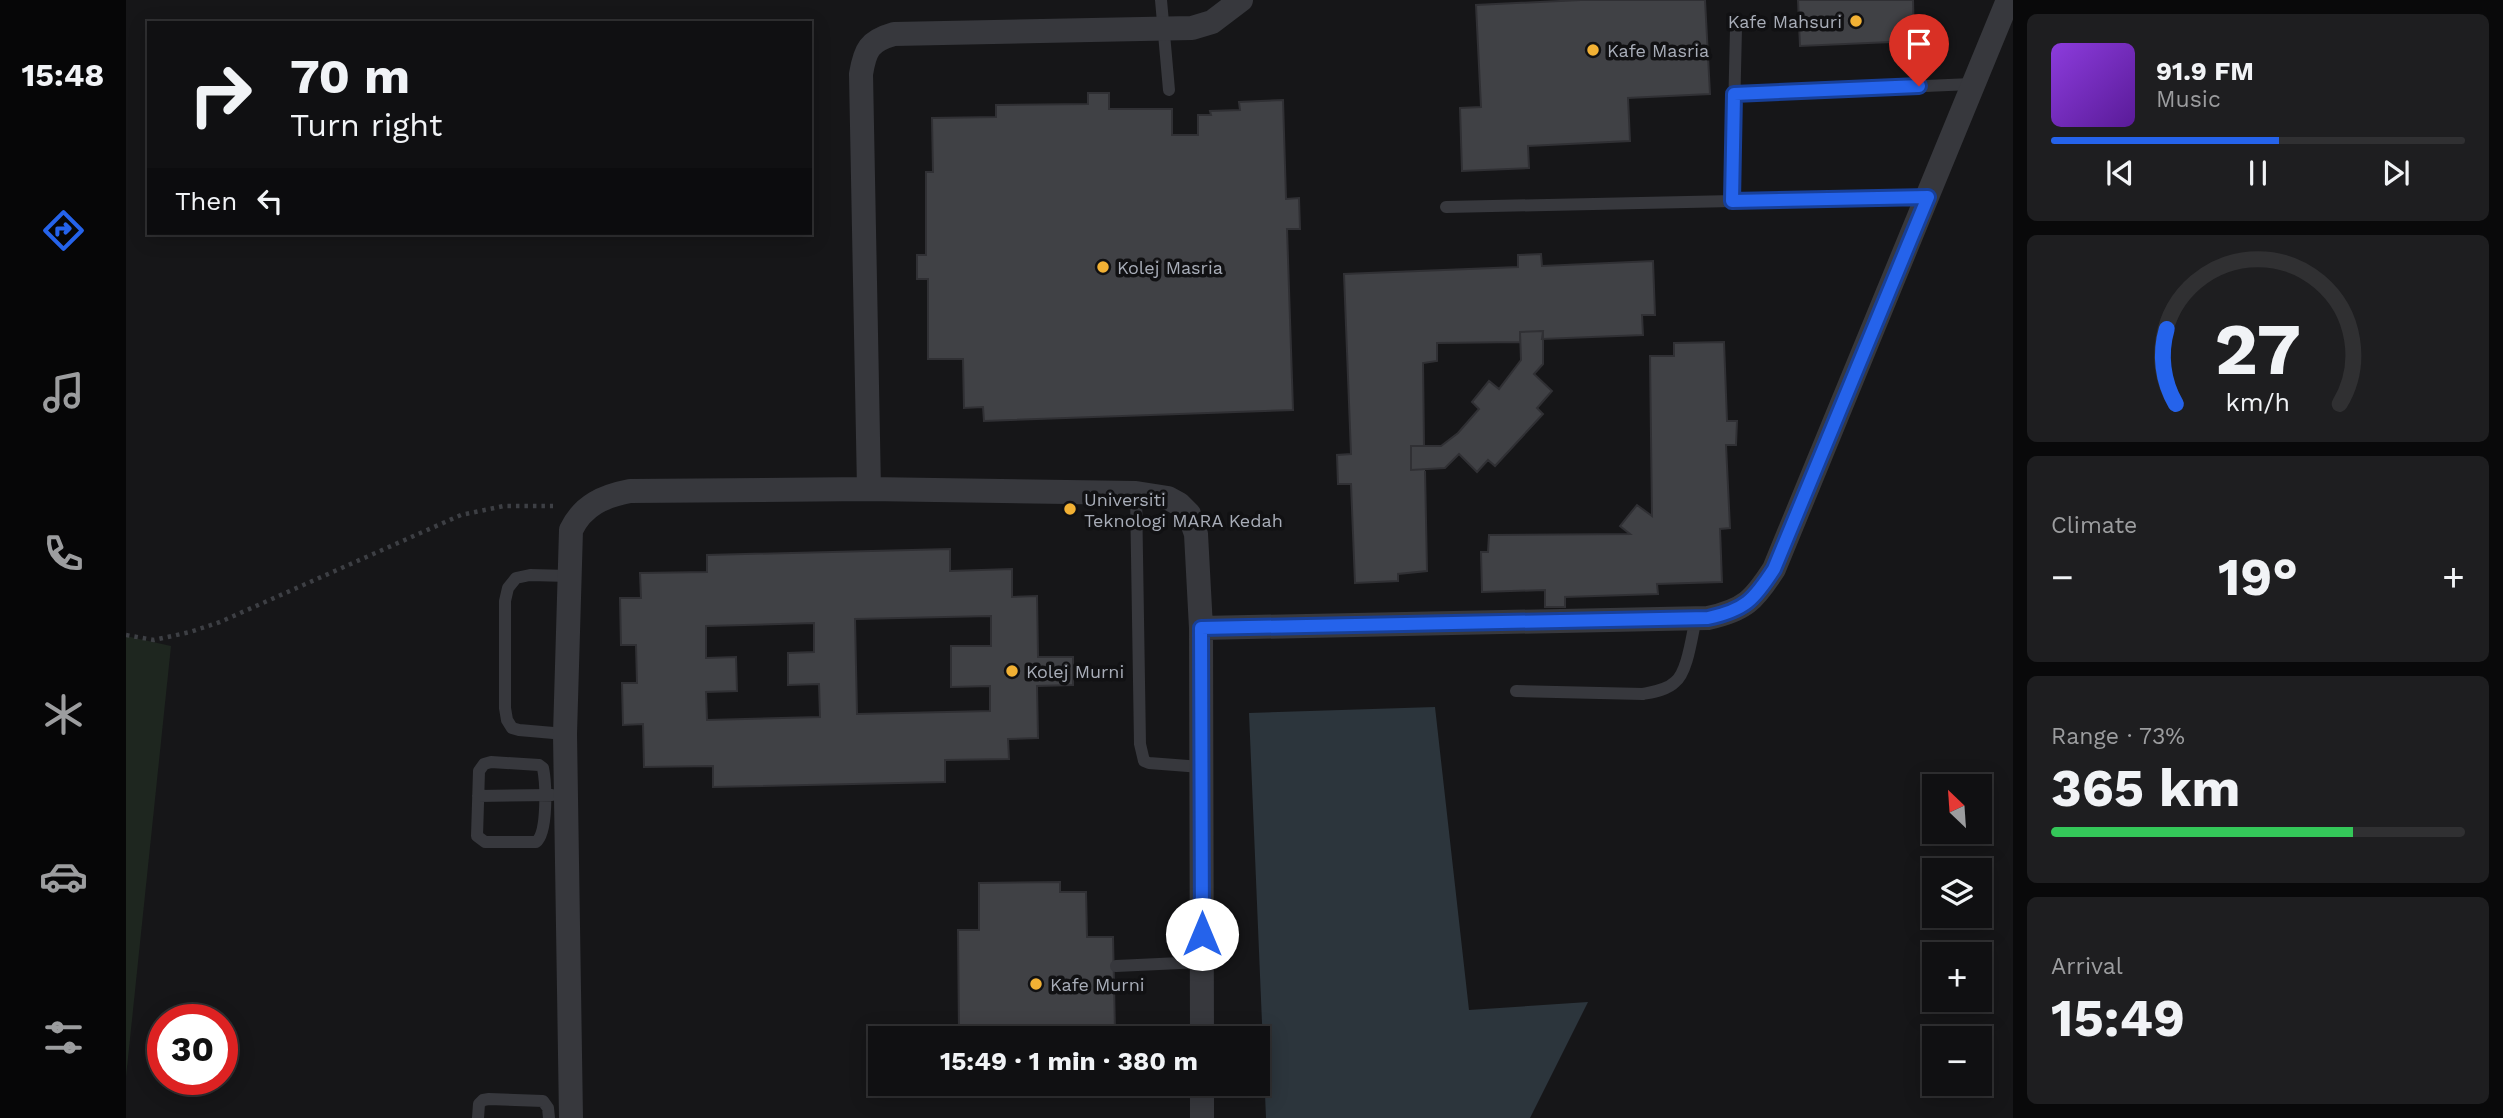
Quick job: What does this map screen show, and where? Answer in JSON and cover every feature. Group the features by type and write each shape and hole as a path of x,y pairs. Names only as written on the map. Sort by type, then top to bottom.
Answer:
{"street":[{"path":"869,489 862,74 864,55 872,44 882,37 894,34 1192,28 1212,22 1241,0"},
{"path":"1201,628 1696,618 1727,614 1756,597 1774,569 2008,0"},
{"path":"570,1118 555,795 565,734 571,530 585,509 597,500 630,491 869,489 1136,493 1168,498 1179,504 1189,514 1196,534 1201,628 1202,1026"},
{"path":"1202,1096 1202,1118"}],"lane":[{"path":"1161,0 1169,90"},
{"path":"1732,201 1736,28"},
{"path":"1734,94 1972,84"},
{"path":"1446,207 1928,197"},
{"path":"1136,493 1142,754 1144,761 1149,763 1201,766"},
{"path":"565,734 519,730 512,728 507,720 505,601 508,588 516,578 530,575 569,576"},
{"path":"1516,691 1643,694 1661,690 1676,682 1684,667 1696,618"},
{"path":"491,762 539,765 555,795 543,834 536,842 481,840 477,831 480,767 491,762"},
{"path":"478,796 555,795"},
{"path":"1116,966 1202,962"},
{"path":"478,1118 479,1104 489,1099 543,1101 548,1108 549,1118"}],"path":[{"path":"126,635 154,640 220,622 461,515 504,506 585,509"}],"shaded area":[{"path":"126,636 171,646 126,1077"},
{"path":"1435,707 1469,1010 1588,1002 1530,1118 1266,1118 1265,1096 1270,1096 1270,1026 1262,1026 1249,713"}],"building":[{"name":"Kafe Masria","path":"1581,0 1705,0 1710,94 1628,98 1630,141 1528,146 1529,168 1462,171 1460,108 1481,107 1476,5"},
{"name":"Kafe Mahsuri","path":"1798,0 1913,0 1914,41 1800,46"},
{"name":"Kolej Masria","path":"1088,93 1109,93 1109,109 1172,109 1172,135 1198,135 1198,115 1211,115 1210,111 1240,110 1239,102 1283,100 1286,199 1299,198 1300,229 1287,229 1293,410 984,421 983,407 964,408 963,359 928,359 928,279 917,279 917,255 926,255 926,172 933,172 932,118 996,117 996,105 1088,104"},
{"path":"1541,254 1542,266 1653,261 1655,315 1642,315 1643,335 1542,339 1543,331 1520,332 1520,342 1437,343 1437,361 1423,363 1424,446 1411,446 1411,470 1425,470 1427,571 1398,574 1398,581 1355,583 1351,484 1338,484 1337,455 1351,454 1344,274 1518,267 1518,255"},
{"path":"1543,331 1543,364 1534,374 1552,391 1537,408 1543,414 1495,466 1488,460 1477,472 1459,454 1445,468 1411,470 1411,446 1441,446 1458,433 1479,409 1472,402 1489,381 1499,389 1521,360 1520,332"},
{"path":"1724,342 1727,421 1737,421 1736,445 1726,445 1730,528 1720,529 1722,582 1657,584 1658,594 1565,597 1565,607 1545,607 1545,590 1482,592 1481,552 1488,552 1489,535 1630,534 1620,526 1637,505 1652,516 1650,356 1674,356 1674,343"},
{"name":"Kolej Murni","path":"950,549 950,571 1012,569 1012,597 1037,596 1038,657 1073,657 1073,685 1037,686 1038,738 1008,739 1009,759 945,760 945,782 713,787 713,766 644,767 643,724 623,725 622,683 637,683 636,645 621,645 620,598 641,598 640,573 707,572 707,555","holes":["991,616 991,646 951,646 951,687 990,686 990,711 857,714 855,619","814,623 814,652 788,653 788,685 819,684 820,717 707,720 706,692 737,691 736,657 706,658 706,626"]},
{"name":"Kafe Murni","path":"1060,882 1060,892 1086,892 1087,937 1113,937 1115,1026 959,1026 958,930 979,930 979,883"}],"place":[{"name":"Kafe Mahsuri","path":"1856,21"},
{"name":"Kafe Masria","path":"1593,50"},
{"name":"Kolej Masria","path":"1103,267"},
{"name":"Universiti Teknologi MARA Kedah","path":"1070,509"},
{"name":"Kolej Murni","path":"1012,671"},
{"name":"Kafe Murni","path":"1036,984"}],"route":[{"path":"1202,934 1201,628 1708,618 1727,614 1756,597 1774,569 1928,197 1732,201 1734,94 1919,86"}]}
